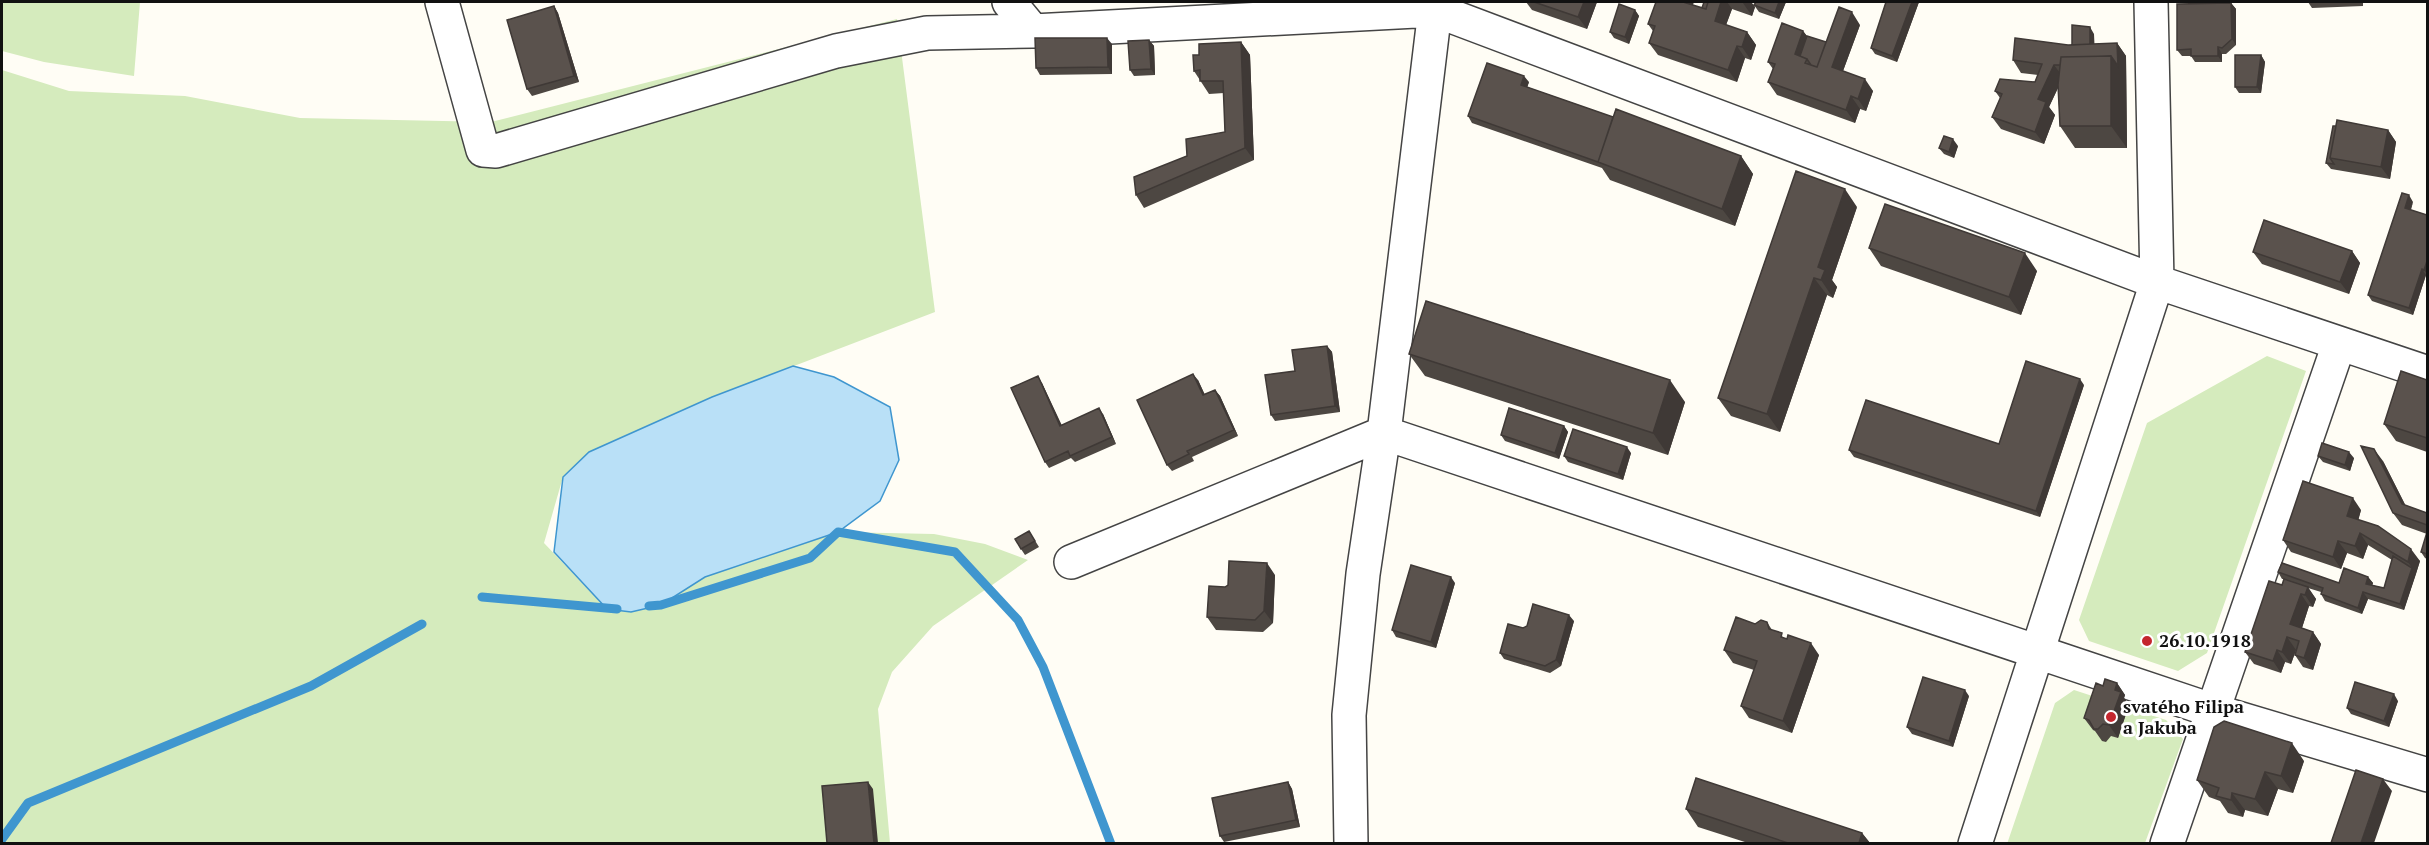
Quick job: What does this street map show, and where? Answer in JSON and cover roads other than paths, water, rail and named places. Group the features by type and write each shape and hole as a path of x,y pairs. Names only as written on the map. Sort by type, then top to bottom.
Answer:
{"street":[{"path":"442,2 483,150 496,151 836,51 927,33 1034,31 1433,6 2157,282 2427,373"},
{"path":"1009,2 1034,31"},
{"path":"1975,843 2157,282 2151,2"},
{"path":"1351,843 1349,715 1363,574 1384,433 1433,6"},
{"path":"2167,843 2338,344"},
{"path":"1071,562 1384,433 2211,710 2427,775"}],"water":[{"path":"793,366 834,377 890,407 899,460 880,501 838,532 705,577 661,605 631,612 607,609 554,552 563,477 589,452 712,397"}],"waterway":[{"path":"649,606 661,605 810,558 838,532 955,552 1018,620 1043,667 1111,844"},
{"path":"482,597 617,609"},
{"path":"2,839 28,803 311,686 422,624"}],"place":[{"name":"26.10.1918","path":"2147,641"},
{"name":"svatého Filipa a Jakuba","path":"2111,717"}]}
